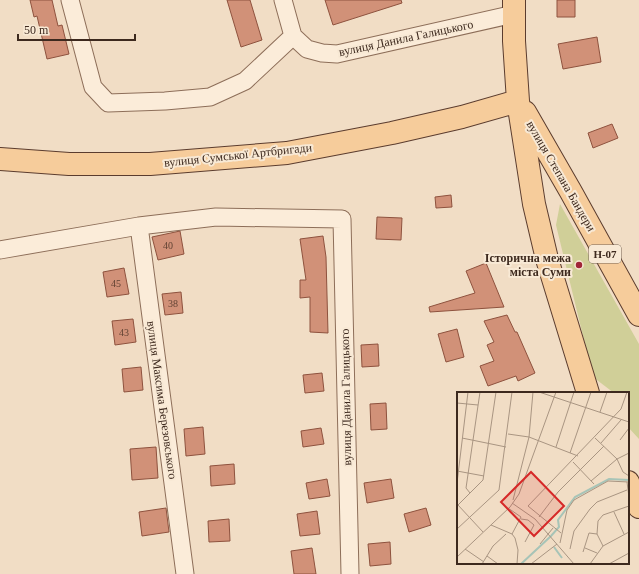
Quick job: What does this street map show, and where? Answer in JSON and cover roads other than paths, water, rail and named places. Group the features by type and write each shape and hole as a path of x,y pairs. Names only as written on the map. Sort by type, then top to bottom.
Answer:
{"main road":[{"name":"Н-07","path":"514,7 514,41 518,101"},
{"name":"вулиця Сумської Артбригади","path":"0,159 69,164 150,164 287,152 392,133 462,117 518,101"},
{"name":"вулиця Степана Бандери","path":"518,101 572,192 639,315"},
{"path":"518,101 534,204 547,259 588,392"},
{"path":"534,204 543,186 556,182 572,192"},
{"path":"629,484 639,507"}],"street":[{"path":"70,0 93,88 108,103 165,101 210,97 245,82 293,36 283,0"},
{"name":"вулиця Данила Галицького","path":"293,36 307,49 322,53 337,54 514,7"},
{"name":"вулиця Данила Галицького","path":"139,226 216,217 342,220 350,574"},
{"path":"0,250 139,226"},
{"name":"вулиця Максима Березовського","path":"139,226 185,574"}],"place":[{"name":"Історична межа міста Суми","path":"579,265"}]}
